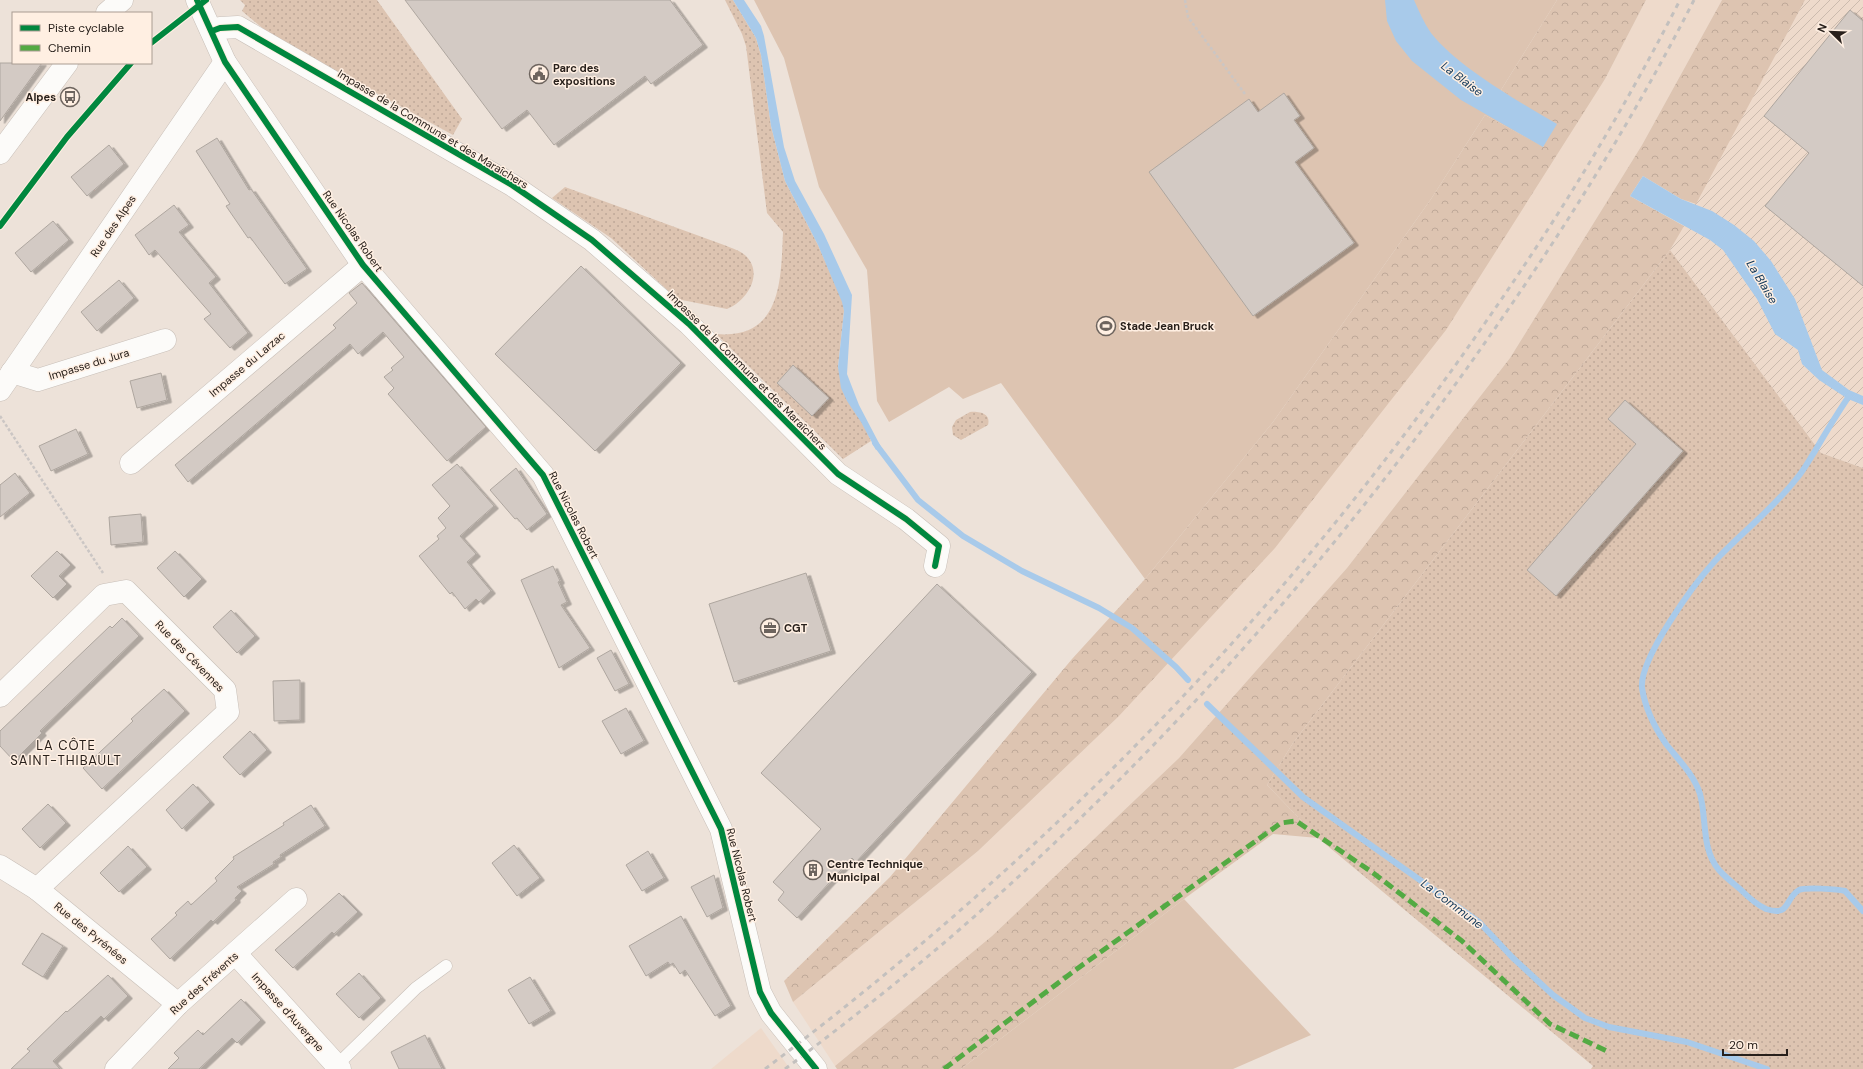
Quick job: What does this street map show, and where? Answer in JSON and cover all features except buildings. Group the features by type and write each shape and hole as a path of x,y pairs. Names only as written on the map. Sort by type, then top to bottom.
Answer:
{"street":[{"path":"99,12 105,0"},
{"path":"108,12 122,0"},
{"name":"Rue Nicolas Robert","path":"196,2 212,31 225,62 363,265 543,476 721,829 760,992 771,1013 816,1069"},
{"name":"Impasse de la Commune et des Maraîchers","path":"212,31 220,28 238,27 512,185 592,240 689,324 838,474 906,519 939,546 935,566"},
{"name":"Rue des Alpes","path":"0,390 225,62"},
{"path":"0,153 66,64"},
{"name":"Impasse du Larzac","path":"131,463 363,265"},
{"name":"Impasse du Jura","path":"12,372 38,380 166,340"},
{"name":"Rue des Cévennes","path":"38,888 228,712 225,690 126,591 104,595"},
{"path":"0,696 104,595"},
{"name":"Rue des Pyrénées","path":"0,866 38,888 178,1004"},
{"name":"Rue des Frévents","path":"116,1069 178,1004 236,954 296,899"},
{"name":"Impasse d'Auvergne","path":"236,954 338,1067"}],"lane":[{"path":"338,1067 416,988 446,966"}],"path":[{"path":"1185,0 1188,17 1245,94"},
{"path":"0,416 105,575 104,595"}],"shaded area":[{"path":"1646,0 1722,0 1642,145 1510,358 1347,568 1179,758 992,936 835,1066 793,1002 978,851 1118,717 1605,79"},
{"path":"1805,0 1863,0 1863,468 1821,453 1670,250"},
{"path":"761,1028 790,1069 711,1069"}],"green space":[{"path":"240,0 377,0 462,119 453,135 272,36 242,11 245,5"},
{"path":"725,0 733,0 756,38 761,55 771,126 785,181 818,245 843,302 844,311 838,367 871,441 843,459 716,334 738,333 754,327 766,317 774,303 778,287 781,269 783,232 767,213 746,46 742,34"},
{"name":"Stade Jean Bruck","path":"754,0 1557,0 1501,90 1557,124 1543,147 1485,115 1431,199 1273,422 1145,579 1001,383 963,399 949,387 889,422 877,401 867,270 819,187 784,58"},
{"path":"1557,0 1646,0 1605,79 1446,330 1275,548 1118,717 978,851 793,1002 784,981 890,877 1072,659 1145,579 1273,422 1431,199 1485,115 1544,147 1517,101 1501,90"},
{"path":"1722,0 1805,0 1696,204 1681,199 1643,176 1630,196 1684,226 1670,250 1293,743 1267,785 1318,838 1273,834 1184,899 961,1069 837,1069 835,1066 992,936 1179,758 1347,568 1510,358 1642,145"},
{"path":"565,187 724,245 744,254 751,263 753,271 751,286 741,300 727,309 677,299 611,238 552,198"},
{"path":"1670,250 1821,453 1863,468 1863,1069 1591,1069 1593,1066 1318,838 1267,785 1293,743"},
{"path":"970,412 984,414 988,418 988,425 961,440 953,435 952,427 956,420"},
{"path":"1184,899 1311,1035 1233,1069 961,1069"}],"water":[{"path":"733,0 744,0 761,26 784,147 795,181 824,234 852,295 847,374 859,405 881,447 876,450 841,388 838,367 844,311 842,302 818,245 785,181 771,126 761,55 756,38"},
{"name":"La Blaise","path":"1385,0 1414,0 1431,33 1457,59 1490,83 1557,124 1543,147 1461,100 1412,61 1396,41 1387,21"},
{"name":"La Blaise","path":"1643,176 1681,199 1712,211 1734,225 1754,241 1771,261 1795,299 1822,370 1849,390 1863,396 1863,405 1848,399 1819,380 1802,364 1798,350 1775,334 1757,299 1723,250 1710,240 1630,196"}],"waterway":[{"path":"1849,396 1800,475 1778,500 1714,562 1669,622 1649,659 1643,675 1642,688 1648,710 1658,731 1666,744 1690,774 1700,794 1709,853 1713,862 1721,873 1752,900 1766,909 1780,911 1799,890 1814,888 1845,891 1863,911"},
{"path":"875,443 918,500 963,536 1022,571 1099,608 1132,628 1176,667 1188,680"},
{"name":"La Commune","path":"1207,704 1303,797 1479,922 1512,957 1553,995 1585,1018 1609,1027 1687,1042 1767,1069"}],"railway":[{"path":"765,1069 869,988 968,904 1064,816 1155,725 1243,631 1327,532 1408,430 1485,323 1538,245 1588,165 1636,83 1680,0"},
{"path":"785,1069 911,971 984,908 1055,843 1124,776 1190,707 1317,563 1377,489 1435,412 1519,294 1573,212 1624,128 1694,0"}],"marked path":[{"path":"944,1069 1074,971 1281,823 1296,821 1372,872 1462,941 1550,1024 1609,1052"}],"cycle path":[{"path":"197,0 225,62 363,265 543,475 721,829 760,992 771,1013 816,1069"},
{"path":"152,42 206,0"},
{"path":"212,31 220,28 238,27 512,185 592,240 689,324 838,474 906,519 939,546 935,566"},
{"path":"0,226 67,137 130,64"}],"place":[{"name":"Parc des expositions","path":"539,74"},
{"name":"Alpes","path":"70,97"},
{"name":"Stade Jean Bruck","path":"1106,326"},
{"name":"CGT","path":"770,628"},
{"name":"Centre Technique Municipal","path":"813,870"}],"district":[{"name":"LA CÔTE SAINT-THIBAULT","path":"66,752"}]}
